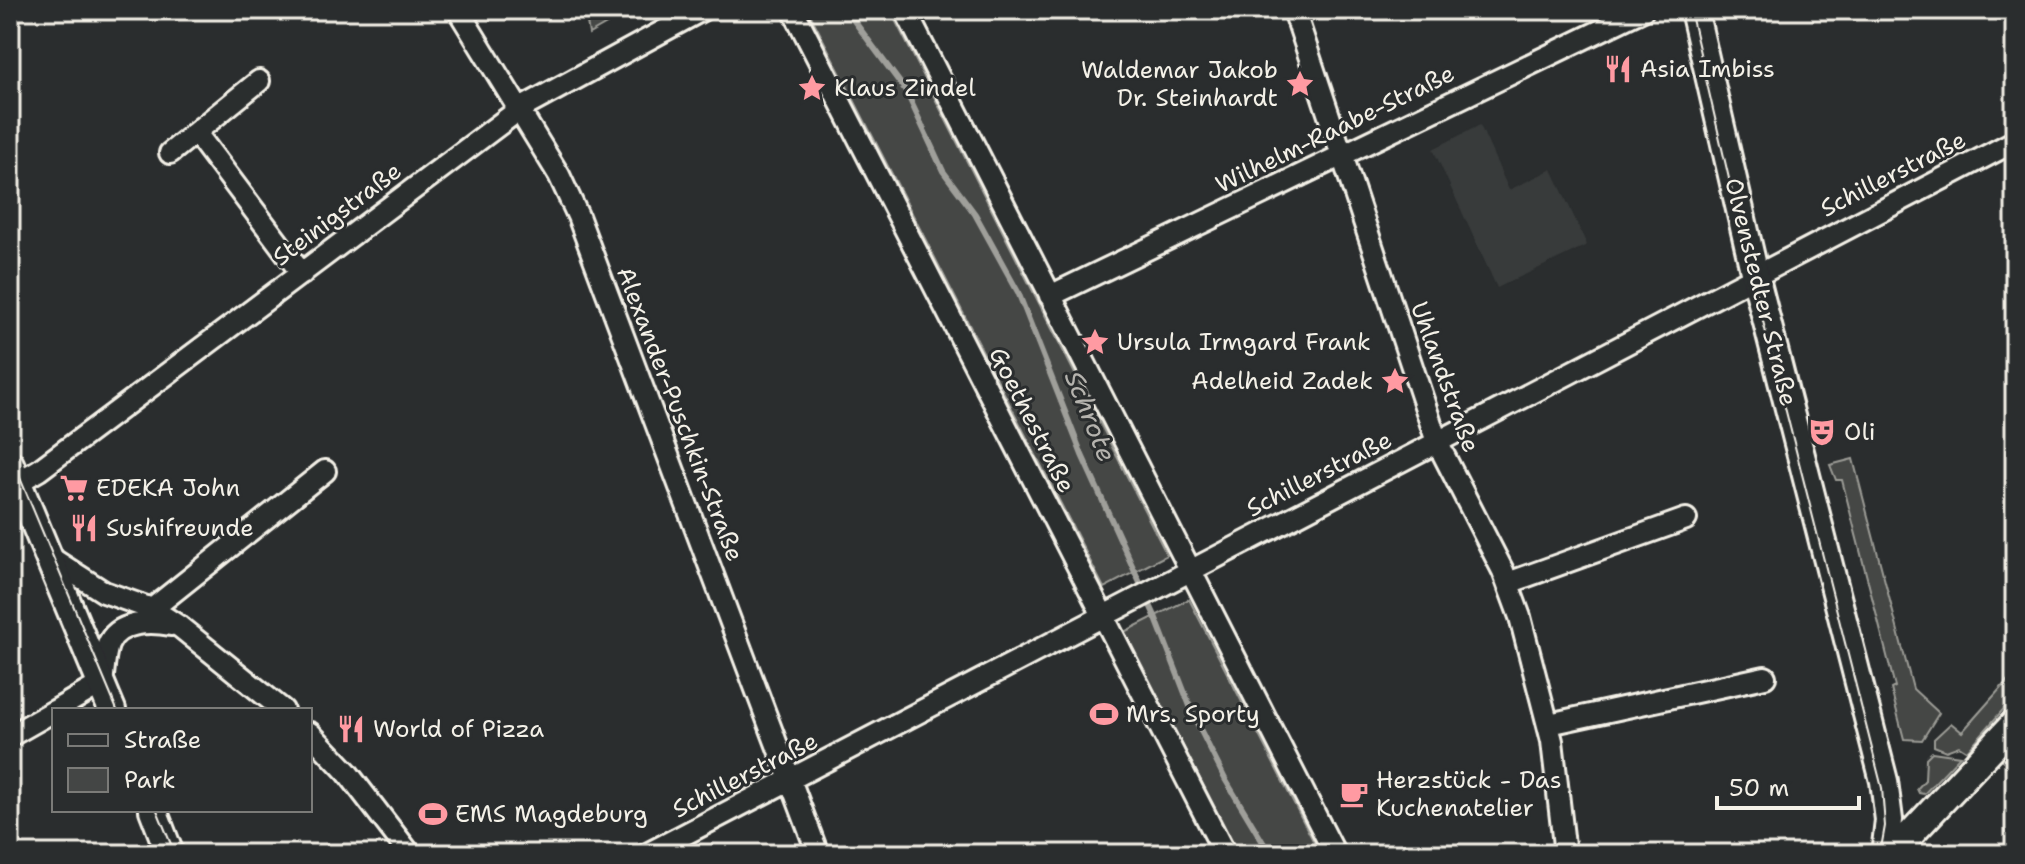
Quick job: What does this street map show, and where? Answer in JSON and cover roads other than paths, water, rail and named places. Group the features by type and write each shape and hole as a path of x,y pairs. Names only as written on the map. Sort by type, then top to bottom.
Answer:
{"street":[{"name":"Alexander-Puschkin-Straße","path":"458,10 559,175 583,230 818,854"},
{"name":"Steinigstraße","path":"13,478 302,274 520,109 702,10"},
{"name":"Goethestraße","path":"793,10 1225,854"},
{"path":"905,10 1335,854"},
{"name":"Uhlandstraße","path":"1294,10 1437,442 1508,583 1549,724 1565,854"},
{"name":"Wilhelm-Raabe-Straße","path":"1050,296 1643,10"},
{"name":"Olvenstedter Straße","path":"1694,10 1755,275 1887,793 1889,827 1885,854"},
{"path":"170,153 259,81"},
{"path":"196,133 302,274"},
{"name":"Schillerstraße","path":"647,854 2015,141"},
{"path":"152,609 325,471"},
{"path":"13,478 51,558 111,708"},
{"path":"1508,583 1686,519"},
{"path":"51,558 104,592 152,609 180,627 281,708"},
{"path":"102,683 108,643 120,631 154,622 180,627"},
{"path":"1549,724 1765,677"},
{"path":"58,708 102,683"},
{"path":"10,736 52,712"},
{"path":"1892,854 2015,723"},
{"path":"312,735 347,772 410,854"},
{"path":"154,812 170,854"}],"waterway":[{"name":"Schrote","path":"846,10 906,91 943,171 975,214 1018,292 1082,455 1155,616 1195,719 1225,779 1270,854"}],"tram line":[{"path":"1690,10 1752,278 1882,788 1885,826 1880,854"},
{"path":"10,454 116,708"},
{"path":"158,812 175,854"}],"place":[{"name":"Asia Imbiss","path":"1618,69"},
{"name":"Waldemar Jakob Dr. Steinhardt","path":"1300,84"},
{"name":"Klaus Zindel","path":"812,88"},
{"name":"Ursula Irmgard Frank","path":"1095,342"},
{"name":"Adelheid Zadek","path":"1395,381"},
{"name":"Oli","path":"1822,432"},
{"name":"EDEKA John","path":"74,488"},
{"name":"Sushifreunde","path":"84,528"},
{"name":"Mrs. Sporty","path":"1104,714"},
{"name":"World of Pizza","path":"351,729"},
{"name":"Herzstück - Das Kuchenatelier","path":"1354,794"},
{"name":"EMS Magdeburg","path":"433,814"}]}
